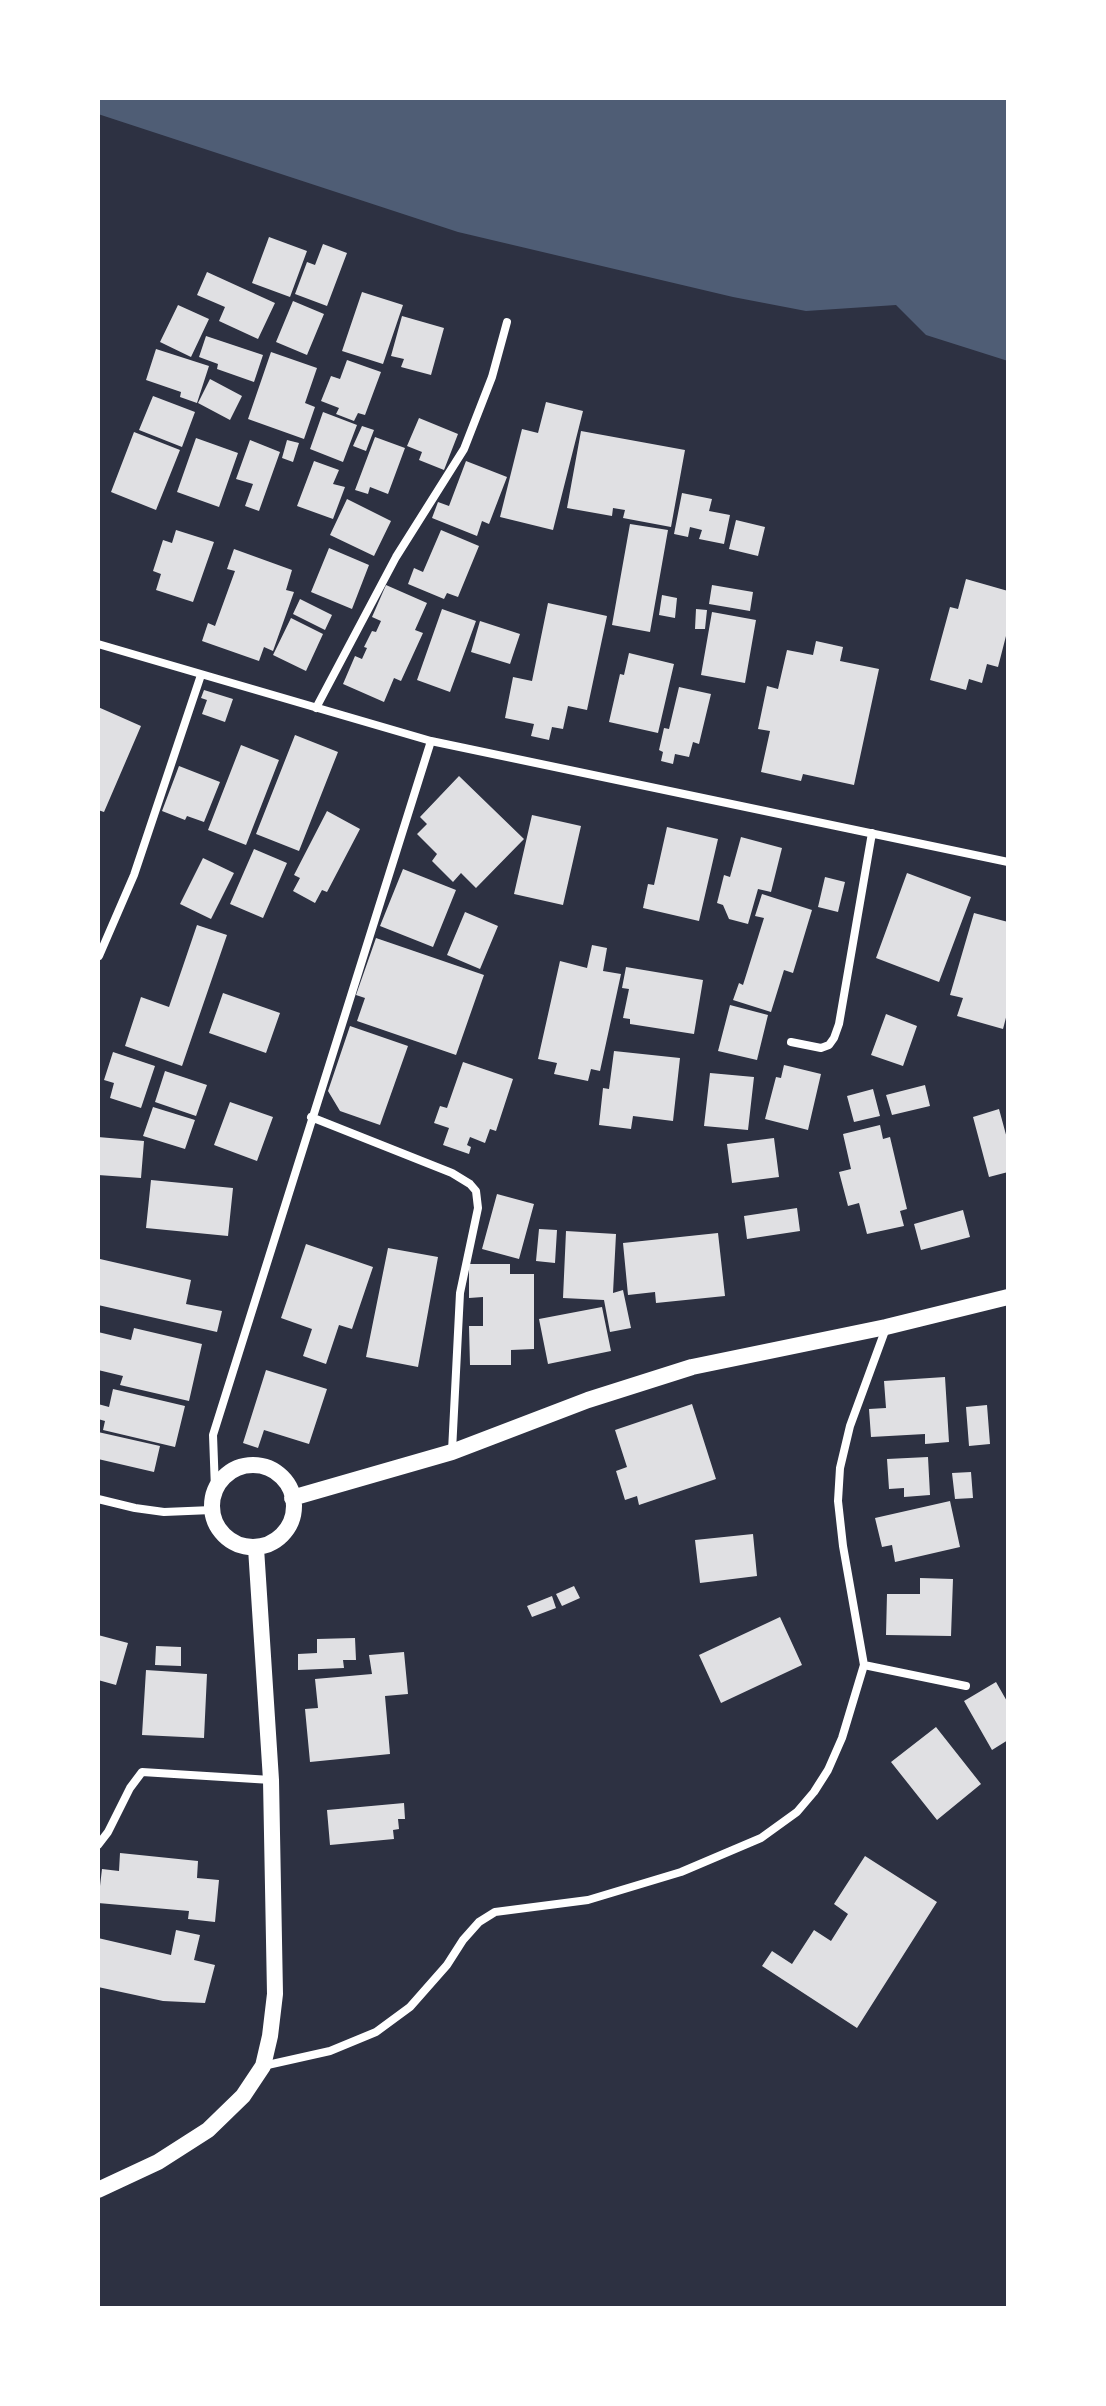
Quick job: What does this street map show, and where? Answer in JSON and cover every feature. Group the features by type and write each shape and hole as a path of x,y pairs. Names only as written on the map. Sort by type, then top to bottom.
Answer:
{"main road":[{"path":"292,1498 452,1452 588,1400 692,1367 886,1327 1008,1297"},
{"path":"255,1465 268,1468 288,1485 294,1511 290,1524 270,1544 256,1548 230,1541 220,1532 213,1519 215,1489 230,1472 242,1467 255,1465"},
{"path":"98,2190 158,2162 208,2130 243,2096 263,2066 275,1994 271,1780 256,1548"}],"street":[{"path":"316,708 396,557 464,449 492,377 507,322"},
{"path":"98,644 431,741 1008,862"},
{"path":"99,956 134,875 201,675"},
{"path":"215,1489 213,1435 431,741"},
{"path":"791,1042 821,1048 829,1045 834,1038 872,833"},
{"path":"311,1117 452,1173 476,1191 478,1208 460,1293 452,1452"},
{"path":"263,2066 330,2051 376,2032 410,2007 479,1922 495,1912 588,1900 681,1872 761,1838 797,1812 814,1792 842,1738 864,1665 843,1546 838,1501 840,1468 850,1426 886,1327"},
{"path":"98,1499 164,1512 212,1510"},
{"path":"864,1665 966,1686"},
{"path":"98,1845 142,1772 271,1780"}],"water":[{"path":"98,98 1008,98 1008,361 926,335 896,305 806,311 733,297 458,232 98,114"}],"building":[{"path":"269,237 307,251 290,297 252,283"},
{"path":"323,244 347,253 327,306 295,294 307,262 315,265"},
{"path":"207,272 275,303 258,339 219,321 225,307 197,295"},
{"path":"362,292 403,305 383,364 342,351"},
{"path":"293,301 324,314 307,355 276,342"},
{"path":"178,305 209,319 191,357 160,342"},
{"path":"402,316 444,328 431,375 401,367 404,359 391,356"},
{"path":"206,336 263,355 254,382 217,369 218,364 199,357"},
{"path":"156,349 209,366 197,403 180,397 181,392 146,380"},
{"path":"271,352 317,368 305,403 315,407 304,439 248,419"},
{"path":"347,360 381,372 365,415 358,413 354,421 336,414 339,408 321,401 331,376 340,379"},
{"path":"210,379 242,396 230,420 198,403"},
{"path":"153,396 195,412 182,447 139,430"},
{"path":"546,402 583,411 553,530 500,517 522,429 538,433"},
{"path":"323,412 357,425 343,462 310,449"},
{"path":"419,418 458,434 444,470 419,460 422,452 407,446"},
{"path":"362,426 374,430 366,451 353,446"},
{"path":"581,431 685,450 671,527 623,518 625,510 613,508 612,516 567,508"},
{"path":"134,432 180,450 156,510 111,492"},
{"path":"375,437 405,448 388,494 370,487 368,494 355,490"},
{"path":"196,438 238,453 219,507 177,492"},
{"path":"250,440 280,452 259,511 245,506 253,484 236,479"},
{"path":"287,440 299,443 293,462 282,458"},
{"path":"314,461 339,470 333,484 345,487 333,519 297,506"},
{"path":"466,461 507,477 489,524 482,521 477,536 432,518 438,502 449,506"},
{"path":"682,493 712,499 709,511 730,515 724,544 699,539 702,530 690,527 688,537 674,534"},
{"path":"347,499 391,521 374,556 330,535"},
{"path":"736,520 765,527 758,556 729,549"},
{"path":"630,524 668,530 650,632 612,625"},
{"path":"176,530 214,542 193,602 156,590 161,574 153,571 163,540 172,543"},
{"path":"441,530 479,546 458,597 447,593 444,599 408,584 414,568 423,572"},
{"path":"329,548 369,565 352,609 311,592"},
{"path":"234,549 292,570 286,590 294,592 273,651 264,647 259,661 202,641 208,623 215,626 235,571 227,569"},
{"path":"966,579 1008,591 1008,636 998,667 987,664 982,683 969,679 966,690 930,680 950,607 958,609"},
{"path":"386,585 427,603 415,630 423,633 401,681 394,678 384,702 343,684 355,656 362,659 372,631 376,632 381,621 372,617"},
{"path":"712,585 753,592 750,611 709,604"},
{"path":"662,595 677,598 675,618 659,615"},
{"path":"300,599 332,615 325,630 293,614"},
{"path":"548,603 607,616 587,710 568,706 563,729 552,727 549,740 531,736 534,724 505,718 513,677 532,681"},
{"path":"442,609 476,621 450,692 417,680"},
{"path":"696,609 707,610 705,629 695,629"},
{"path":"712,612 756,620 745,683 701,675"},
{"path":"291,618 323,634 306,671 273,655"},
{"path":"480,621 520,634 510,664 471,652"},
{"path":"816,641 843,647 840,661 879,669 854,785 803,774 801,781 761,772 770,731 758,729 767,686 778,689 787,650 813,655"},
{"path":"629,653 674,664 658,733 609,722 620,674 624,675"},
{"path":"679,687 711,694 699,744 693,742 689,757 675,754 673,764 661,761 663,752 659,750 664,728 669,729"},
{"path":"204,690 233,699 225,722 202,714 207,700 201,698"},
{"path":"98,707 141,726 104,812 98,810"},
{"path":"295,735 338,752 299,851 256,834"},
{"path":"241,745 279,760 246,845 208,830"},
{"path":"179,766 220,782 204,822 187,816 185,820 162,811"},
{"path":"459,776 524,839 476,888 461,873 453,882 432,861 437,854 417,834 427,824 420,817"},
{"path":"327,811 360,829 327,892 322,890 315,903 293,891 300,878 294,875"},
{"path":"532,815 581,826 563,905 514,894"},
{"path":"667,827 718,839 699,921 643,908 648,884 654,885"},
{"path":"741,837 782,848 771,892 758,889 748,924 729,919 723,905 717,903 724,875 730,877"},
{"path":"254,849 287,863 263,918 230,904"},
{"path":"203,858 234,873 211,919 180,904"},
{"path":"403,869 456,890 433,947 380,926"},
{"path":"907,873 971,897 939,982 876,958"},
{"path":"825,877 845,882 838,912 818,907"},
{"path":"762,894 812,910 793,973 784,970 771,1012 733,1000 739,983 743,985 764,918 755,916"},
{"path":"465,912 498,926 480,969 447,955"},
{"path":"974,913 1008,922 1008,1010 1003,1029 957,1016 963,998 950,995"},
{"path":"197,925 227,935 182,1066 125,1046 141,997 169,1007"},
{"path":"376,938 484,975 456,1055 357,1021 365,998 356,995"},
{"path":"592,945 607,948 603,971 621,974 600,1071 591,1069 588,1081 554,1074 557,1063 538,1059 560,961 587,968"},
{"path":"626,967 703,980 694,1034 630,1024 630,1019 623,1018 629,989 622,988"},
{"path":"223,993 280,1013 266,1053 209,1033"},
{"path":"730,1005 768,1015 757,1060 718,1051"},
{"path":"886,1014 917,1026 903,1066 871,1055"},
{"path":"350,1026 408,1046 380,1125 340,1111 328,1091"},
{"path":"614,1051 680,1058 673,1121 633,1116 631,1129 599,1125 603,1088 609,1089"},
{"path":"113,1052 155,1066 141,1108 110,1098 114,1083 104,1080"},
{"path":"463,1062 513,1079 496,1131 490,1129 485,1143 470,1137 467,1145 471,1147 469,1154 443,1145 449,1128 434,1123 440,1106 447,1108"},
{"path":"784,1065 821,1074 808,1130 765,1119 776,1077 781,1078"},
{"path":"165,1071 207,1085 196,1116 155,1102"},
{"path":"710,1073 754,1077 748,1130 704,1126"},
{"path":"925,1085 930,1106 892,1115 886,1095"},
{"path":"873,1089 880,1116 854,1122 847,1096"},
{"path":"230,1102 273,1117 257,1161 214,1145"},
{"path":"153,1107 195,1120 185,1149 143,1136"},
{"path":"999,1109 1008,1142 1008,1172 989,1177 973,1117"},
{"path":"880,1125 883,1139 890,1137 907,1209 900,1211 904,1226 867,1234 859,1203 848,1206 839,1172 851,1169 843,1134"},
{"path":"98,1137 144,1141 141,1178 98,1175"},
{"path":"774,1138 779,1177 732,1183 727,1144"},
{"path":"151,1180 233,1188 228,1236 146,1228"},
{"path":"497,1194 534,1204 519,1259 482,1249"},
{"path":"797,1208 800,1231 747,1239 744,1216"},
{"path":"963,1210 970,1237 921,1250 914,1224"},
{"path":"539,1229 557,1230 555,1263 536,1261"},
{"path":"566,1231 616,1234 613,1293 623,1290 631,1328 610,1332 604,1300 563,1298"},
{"path":"718,1233 725,1296 656,1303 655,1292 628,1295 623,1243"},
{"path":"306,1244 373,1267 352,1329 339,1325 326,1364 303,1356 312,1329 281,1318"},
{"path":"388,1248 438,1257 418,1367 366,1357"},
{"path":"100,1259 191,1280 186,1304 222,1311 217,1332 98,1305"},
{"path":"469,1264 510,1264 510,1274 534,1274 534,1349 511,1350 511,1365 470,1365 469,1326 483,1326 483,1297 469,1298"},
{"path":"602,1307 611,1351 548,1364 539,1319"},
{"path":"134,1328 202,1344 189,1401 120,1385 123,1376 98,1370 98,1332 131,1340"},
{"path":"266,1370 327,1389 309,1444 264,1430 258,1448 243,1443"},
{"path":"945,1377 949,1442 925,1444 925,1434 871,1437 869,1409 886,1408 884,1381"},
{"path":"113,1389 185,1406 175,1447 103,1430 105,1421 98,1419 98,1404 109,1407"},
{"path":"692,1404 716,1479 639,1505 637,1496 625,1500 616,1471 627,1467 615,1430"},
{"path":"987,1405 990,1444 969,1446 966,1407"},
{"path":"98,1432 160,1446 154,1472 98,1459"},
{"path":"928,1457 930,1495 904,1497 904,1488 889,1489 887,1459"},
{"path":"971,1472 973,1498 955,1499 952,1473"},
{"path":"950,1501 960,1547 895,1562 892,1545 882,1547 875,1518"},
{"path":"753,1534 757,1576 700,1583 695,1540"},
{"path":"920,1578 953,1579 951,1636 886,1635 887,1594 920,1594"},
{"path":"574,1586 580,1598 562,1606 556,1594"},
{"path":"552,1596 556,1608 532,1617 527,1606"},
{"path":"780,1617 802,1665 721,1703 699,1655"},
{"path":"98,1635 128,1643 116,1685 98,1680"},
{"path":"355,1638 356,1660 343,1660 344,1668 298,1670 298,1654 317,1653 317,1639"},
{"path":"156,1646 181,1647 181,1666 155,1665"},
{"path":"404,1652 408,1694 385,1696 390,1754 310,1762 305,1709 318,1708 315,1679 372,1674 369,1655"},
{"path":"146,1670 207,1674 204,1738 142,1735"},
{"path":"996,1682 1008,1703 1008,1740 992,1750 964,1701"},
{"path":"936,1727 981,1784 937,1820 891,1762"},
{"path":"404,1803 405,1819 398,1819 399,1829 393,1830 394,1839 330,1845 327,1810"},
{"path":"120,1853 198,1861 197,1878 219,1880 215,1922 188,1919 189,1911 98,1903 102,1869 119,1871"},
{"path":"865,1856 937,1902 857,2028 762,1966 772,1951 792,1964 814,1930 831,1941 848,1914 834,1904"},
{"path":"176,1930 200,1935 194,1960 215,1965 205,2003 163,2001 98,1987 98,1938 171,1955"}]}
